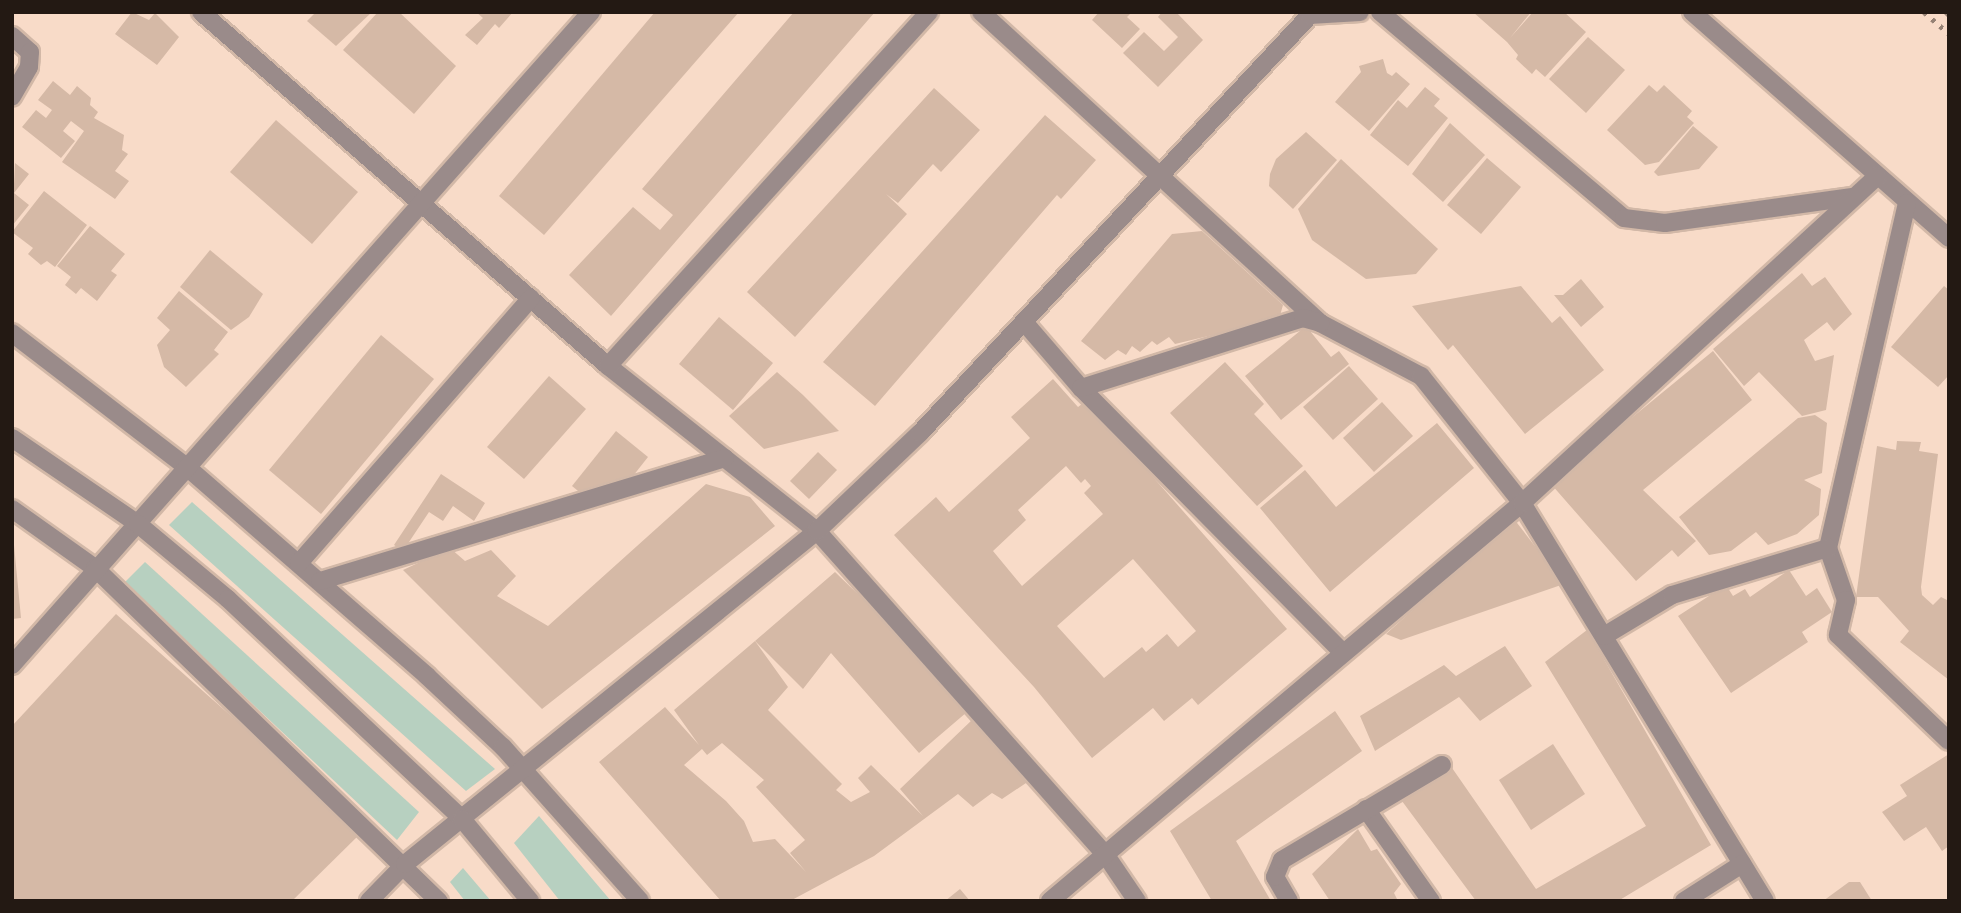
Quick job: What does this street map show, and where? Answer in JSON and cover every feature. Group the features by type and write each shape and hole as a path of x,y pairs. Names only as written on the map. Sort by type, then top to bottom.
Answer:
{"street":[{"path":"201,12 608,366 817,531 1105,854 1137,901"},
{"path":"12,665 95,568 138,524 424,205 591,12"},
{"path":"608,366 929,12"},
{"path":"981,12 1162,174 1320,323"},
{"path":"369,901 405,864 817,531 920,433 1310,13 1360,12"},
{"path":"1380,12 1624,218 1665,223 1852,197"},
{"path":"1692,12 1949,238"},
{"path":"12,36 30,52 29,67 12,96"},
{"path":"1050,901 1522,503 1877,176"},
{"path":"1907,202 1828,548 1846,600 1838,635 1949,741"},
{"path":"299,563 530,298"},
{"path":"1081,388 1303,318 1320,323 1421,376 1522,503 1765,901"},
{"path":"1024,322 1081,388 1343,653"},
{"path":"12,333 188,468 299,563 523,770 640,901"},
{"path":"12,438 138,524 228,599 462,819 530,901"},
{"path":"320,582 724,458"},
{"path":"12,509 95,568 405,864 439,901"},
{"path":"1604,636 1672,595 1828,548"},
{"path":"1289,901 1275,877 1276,867 1366,809 1443,765"},
{"path":"1366,809 1430,901"},
{"path":"1684,901 1742,864"}],"green space":[{"path":"192,502 495,769 466,791 169,525"},
{"path":"145,562 419,812 397,840 124,583"},
{"path":"539,816 611,901 560,901 514,843"},
{"path":"463,868 491,901 465,901 450,882"}],"building":[{"path":"132,12 149,20 155,13 179,37 157,65 115,34"},
{"path":"316,12 372,12 336,46 307,21"},
{"path":"378,12 399,12 456,66 414,114 343,50"},
{"path":"476,12 513,12 499,28 495,24 477,45 465,35 483,18"},
{"path":"655,12 739,12 544,235 499,196"},
{"path":"794,12 875,12 611,316 569,275 633,207 660,230 673,215 642,189"},
{"path":"1099,12 1132,12 1127,17 1140,29 1122,48 1092,20"},
{"path":"1162,12 1176,12 1203,40 1158,87 1123,53 1144,32 1164,51 1178,37 1158,17"},
{"path":"1473,12 1531,12 1510,38 1533,12 1564,12 1586,32 1545,77 1536,69 1532,74 1516,59 1518,55 1507,42"},
{"path":"1588,37 1625,70 1586,113 1549,79"},
{"path":"1383,59 1387,73 1392,76 1396,72 1410,84 1369,131 1335,102 1361,72 1359,66"},
{"path":"53,81 70,95 77,86 91,98 90,105 98,112 94,118 124,135 122,150 128,154 115,171 129,181 115,199 62,162 84,131 71,121 63,131 75,141 61,158 22,127 36,110 46,118 52,110 38,100"},
{"path":"1649,85 1657,92 1664,85 1692,111 1687,117 1694,123 1659,162 1645,165 1607,130"},
{"path":"1425,87 1440,99 1434,106 1448,118 1408,166 1370,135 1398,100 1407,108"},
{"path":"934,88 980,130 941,172 933,164 898,203 886,194 907,214 795,337 747,292"},
{"path":"1045,115 1096,160 1061,199 1057,195 875,406 823,362"},
{"path":"276,120 358,192 312,244 230,172"},
{"path":"1450,123 1485,155 1443,202 1412,174"},
{"path":"1693,126 1718,147 1699,169 1658,176 1654,172"},
{"path":"1306,132 1337,160 1293,209 1269,186 1270,174 1276,159"},
{"path":"1487,158 1521,187 1481,234 1447,205"},
{"path":"1341,159 1438,249 1416,274 1366,279 1312,240 1298,209"},
{"path":"15,163 29,174 14,193 29,205 12,226"},
{"path":"44,191 87,225 55,267 47,261 41,265 28,254 33,248 12,232"},
{"path":"90,226 125,254 111,271 117,275 97,301 81,288 76,294 65,285 71,277 57,266"},
{"path":"1202,231 1283,305 1279,319 1175,344 1169,337 1157,345 1152,341 1140,352 1132,346 1126,355 1118,350 1105,360 1081,341 1172,234"},
{"path":"210,250 263,294 249,317 231,330 180,287"},
{"path":"1802,273 1812,286 1825,277 1852,314 1834,331 1827,322 1804,340 1815,361 1834,355 1826,410 1802,416 1759,372 1744,386 1713,349"},
{"path":"1581,279 1604,307 1581,327 1554,295 1563,295"},
{"path":"1521,286 1552,323 1560,316 1604,370 1525,434 1453,345 1448,350 1412,306"},
{"path":"1944,286 1949,290 1949,375 1938,387 1891,347"},
{"path":"179,291 228,332 214,350 219,354 186,387 164,367 157,345 170,330 157,318"},
{"path":"719,317 773,363 733,410 679,364"},
{"path":"1306,326 1331,357 1339,351 1349,364 1281,420 1245,376"},
{"path":"381,335 434,379 321,514 269,470"},
{"path":"1713,351 1752,400 1643,490 1696,541 1678,557 1672,550 1636,581 1551,484"},
{"path":"1225,362 1264,404 1254,414 1303,466 1257,506 1170,413"},
{"path":"1349,366 1378,399 1333,440 1303,407"},
{"path":"777,372 839,431 764,449 729,416"},
{"path":"549,376 586,409 524,479 487,447"},
{"path":"1053,379 1078,407 1086,401 1287,629 1198,705 1192,698 1164,721 1153,708 1092,758 1034,687 894,535 936,497 949,512 1030,438 1011,417","holes":["1066,466 1081,483 1085,479 1091,486 1084,493 1103,514 1022,586 993,551 1026,520 1018,510","1133,559 1196,631 1178,647 1167,634 1146,652 1142,647 1104,678 1057,626"]},
{"path":"1382,402 1413,436 1374,472 1343,438"},
{"path":"1815,415 1827,423 1822,473 1804,480 1821,489 1819,515 1797,534 1768,545 1756,532 1731,551 1709,555 1679,517 1798,418"},
{"path":"1437,423 1474,468 1330,592 1260,508 1305,470 1336,507"},
{"path":"616,431 648,457 633,476 583,495 572,486"},
{"path":"1897,441 1921,442 1919,451 1938,454 1921,587 1922,595 1933,605 1941,597 1949,601 1949,680 1900,642 1909,631 1878,597 1856,597 1877,446 1896,450"},
{"path":"818,452 837,470 809,499 790,481"},
{"path":"441,474 485,503 474,521 453,506 443,521 429,512 403,551 394,545"},
{"path":"706,484 750,497 775,526 542,709 403,570 450,548 465,561 491,550 516,576 497,596 548,626"},
{"path":"1514,519 1564,584 1401,640 1386,634"},
{"path":"12,524 21,618 12,619"},
{"path":"1789,570 1806,596 1817,588 1832,612 1802,632 1808,642 1731,693 1678,616 1726,585 1733,596 1745,589 1750,597"},
{"path":"835,572 893,628 967,712 919,753 831,653 803,689 755,641"},
{"path":"116,614 362,832 292,901 12,901 12,726"},
{"path":"1587,630 1711,845 1618,901 1476,901 1399,797 1450,765 1536,889 1646,826 1545,662"},
{"path":"755,641 788,687 768,710 842,784 836,790 851,802 870,792 858,778 871,765 923,816 900,789 973,719 1029,781 1002,799 992,793 973,807 958,794 874,856 790,901 721,901 599,762 665,707 699,745 674,710","holes":["722,743 764,780 756,787 805,840 790,853 806,872 775,839 753,842 744,821 726,801 684,765 702,749 707,755"]},
{"path":"1505,646 1532,686 1480,721 1459,697 1375,751 1360,716 1444,665 1456,676"},
{"path":"1335,711 1362,751 1236,841 1271,901 1212,901 1170,831"},
{"path":"1553,744 1585,794 1531,830 1499,780"},
{"path":"1949,754 1949,846 1942,851 1926,827 1904,841 1882,812 1907,796 1900,785"},
{"path":"1358,829 1371,851 1377,849 1401,884 1394,893 1398,901 1330,901 1312,874"},
{"path":"1849,882 1860,882 1872,901 1823,901"},
{"path":"960,889 970,901 945,901"}],"railway":[{"path":"1924,12 1949,34"},
{"path":"1946,12 1949,15"}]}
